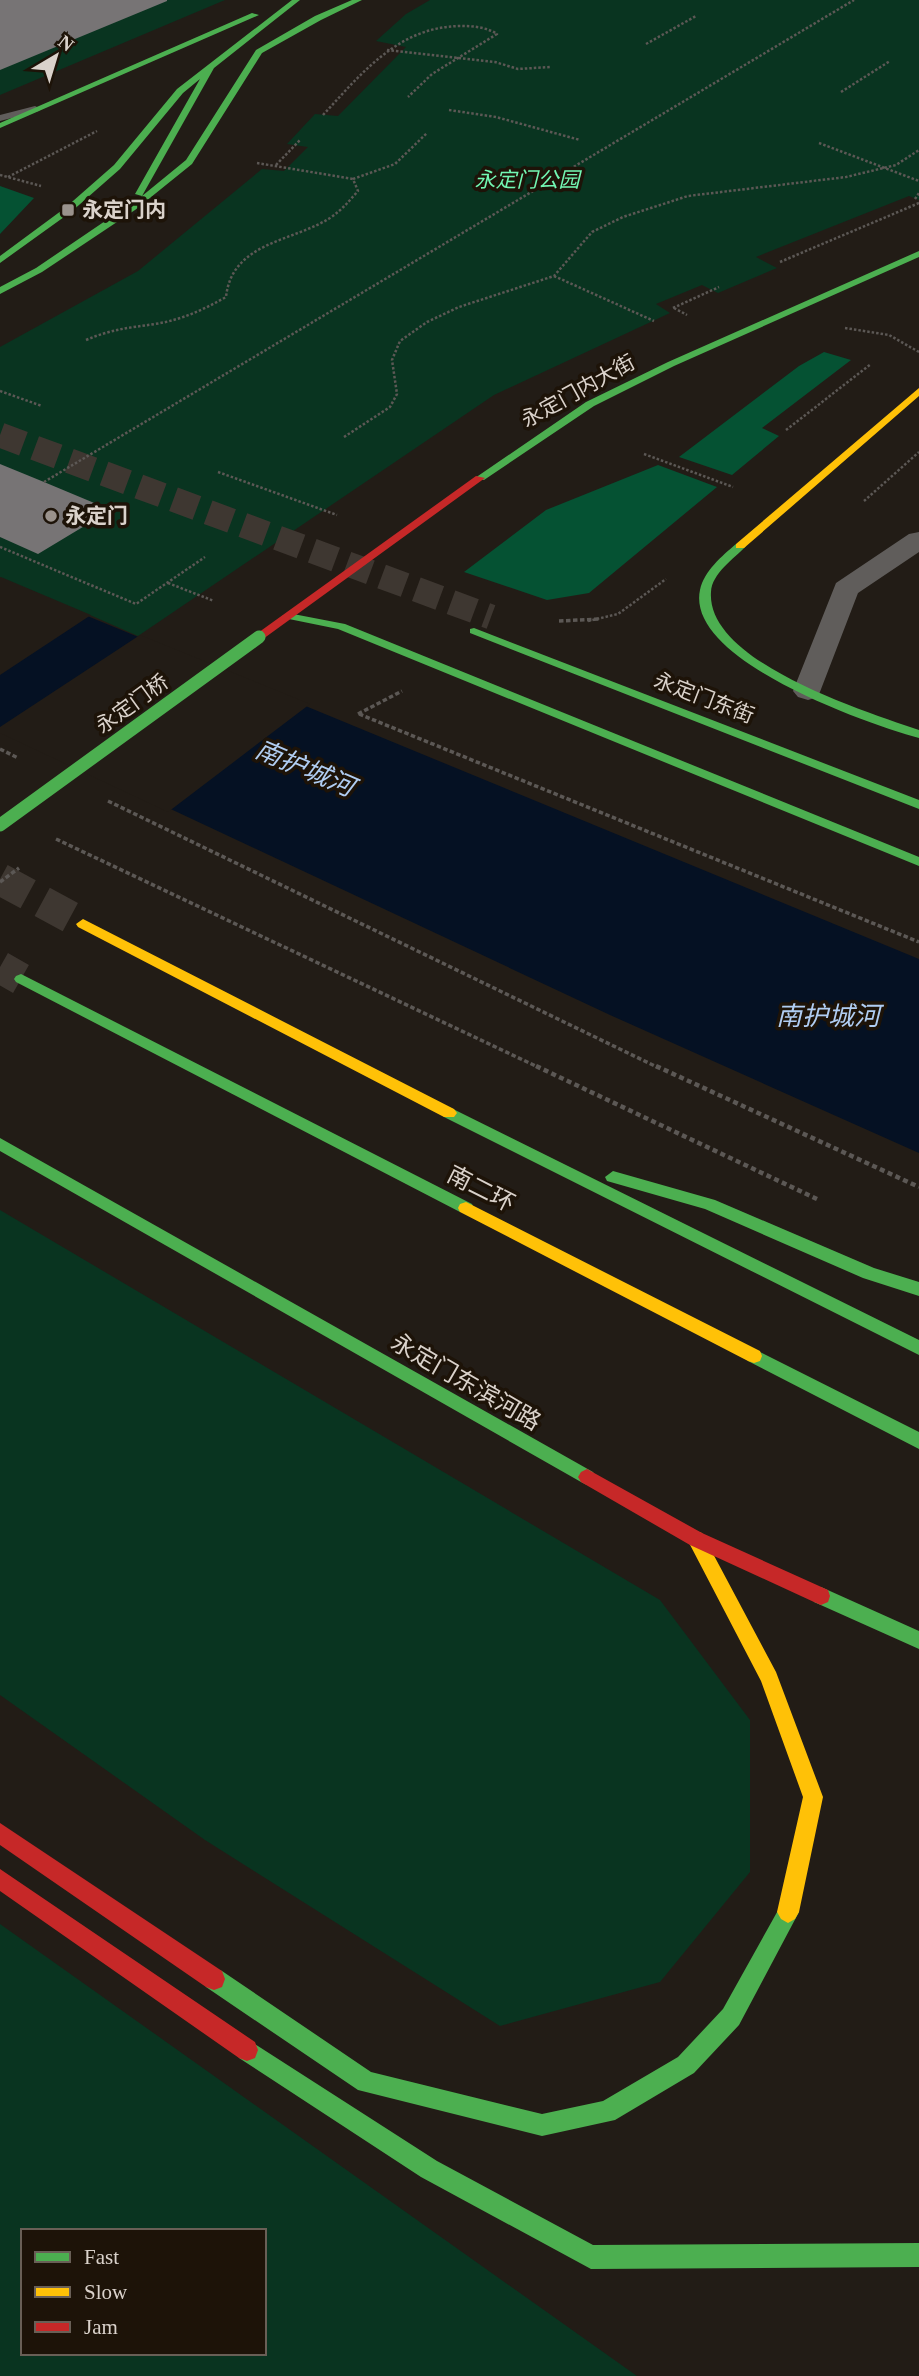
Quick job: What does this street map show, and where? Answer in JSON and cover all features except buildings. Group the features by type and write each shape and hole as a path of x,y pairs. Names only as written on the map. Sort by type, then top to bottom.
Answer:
{"main road":[{"path":"0,126 289,0"},
{"path":"0,260 68,210 110,173 180,91 296,0"},
{"path":"0,291 39,270 132,208 189,162 259,52 318,18 358,0"},
{"path":"132,208 177,122 212,65"},
{"name":"永定门内大街","path":"288,616 532,441 590,404 671,364 919,254"},
{"path":"919,391 723,560 708,581 706,608 713,626 725,643 762,672 919,734"},
{"path":"288,616 341,626 919,862"},
{"name":"永定门桥","path":"0,825 288,616"},
{"name":"永定门东街","path":"474,631 919,805"},
{"path":"83,924 527,1154 919,1348"},
{"name":"南二环","path":"21,979 919,1441"},
{"name":"永定门东滨河路","path":"0,1144 696,1539 919,1640"},
{"path":"527,1154 709,1204 869,1273 919,1289"},
{"path":"767,1361 886,1443"},
{"path":"0,1833 366,2082 542,2125 607,2112 686,2066 730,2017 791,1907 813,1797 769,1678 696,1539"},
{"path":"0,1879 201,2020 418,2161 591,2257 919,2255"}],"street":[{"path":"808,691 846,589 919,540"}],"lane":[{"path":"0,118 41,108"}],"path":[{"path":"44,482 854,0"},
{"path":"646,44 696,16"},
{"path":"323,115 386,50 417,31 434,26 488,28 497,34 432,74 408,97"},
{"path":"386,50 456,60 487,61 518,69 550,67"},
{"path":"841,92 890,61"},
{"path":"449,110 496,117 580,140"},
{"path":"8,177 105,127"},
{"path":"257,163 353,179 395,164 428,133"},
{"path":"276,166 300,141"},
{"path":"819,143 919,181"},
{"path":"344,437 390,407 397,394 392,360 400,341 427,322 458,307 554,276 592,232 660,204 734,188 812,182 887,167 914,156 919,150"},
{"path":"0,175 44,186"},
{"path":"86,340 114,328 156,324 197,313 226,297 230,277 240,262 262,248 329,220 349,206 358,191 353,179"},
{"path":"915,199 919,193"},
{"path":"780,262 919,203"},
{"path":"554,276 654,321"},
{"path":"687,315 673,308 719,287"},
{"path":"852,322 841,327 889,335 919,352"},
{"path":"786,430 871,364"},
{"path":"0,391 41,406"},
{"path":"864,501 919,452"},
{"path":"644,454 733,487"},
{"path":"218,472 337,515"},
{"path":"0,547 136,604 205,557"},
{"path":"167,582 214,601"},
{"path":"358,714 919,942"},
{"path":"0,749 25,761"},
{"path":"100,798 716,1096 919,1187"},
{"path":"50,836 818,1199"}],"green space":[{"path":"0,0 225,0 0,95"},
{"name":"永定门公园","path":"430,0 919,0 919,200 909,196 756,257 777,268 718,293 702,285 656,304 670,313 494,395 138,636 90,615 0,675 0,347 138,271 262,169 284,171 308,147 287,144 315,114 338,116 406,47 376,41 406,14"},
{"path":"0,186 34,198 0,234"},
{"path":"824,352 851,360 762,428 779,436 732,475 679,457 799,366"},
{"path":"658,465 717,487 589,593 547,600 464,572 546,510"},
{"path":"0,1210 660,1600 750,1720 750,1872 660,1982 500,2026 205,1840 0,1695"},
{"path":"0,1924 637,2376 0,2376"}],"water":[{"name":"南护城河","path":"0,580 919,959 919,1153 610,1015 0,729"}],"pier":[{"path":"1,577 91,615 0,675"},
{"path":"140,635 310,704 168,812 0,733 0,727"}],"tunnel":[{"path":"0,435 491,617"},
{"path":"0,879 83,924"},
{"path":"0,967 21,979"}],"traffic: fast":[{"path":"0,260 68,210 117,167 180,91 296,0"},
{"path":"0,291 39,270 132,208 189,162 259,52 318,18 358,0"},
{"path":"0,126 255,15"},
{"path":"139,194 212,65"},
{"path":"480,478 590,404 671,364 919,254"},
{"path":"740,546 714,573 705,593 709,618 727,642 755,664 789,683 826,700 919,734"},
{"path":"288,616 341,626 919,862"},
{"path":"474,631 919,805"},
{"path":"0,825 259,637"},
{"path":"21,979 466,1208"},
{"path":"449,1113 919,1348"},
{"path":"0,1144 587,1477"},
{"path":"613,1177 709,1204 869,1273 919,1289"},
{"path":"754,1356 919,1441"},
{"path":"821,1596 919,1640"},
{"path":"214,1979 366,2082 542,2125 607,2112 686,2065 731,2017 788,1912"},
{"path":"247,2050 429,2169 591,2257 919,2255"}],"traffic: slow":[{"path":"740,546 919,391"},
{"path":"83,924 449,1113"},
{"path":"466,1208 754,1356"},
{"path":"696,1539 769,1678 813,1797 788,1912"}],"traffic: jam":[{"path":"259,637 480,478"},
{"path":"587,1477 696,1539 821,1596"},
{"path":"0,1833 214,1979"},
{"path":"0,1879 247,2050"}],"place":[{"name":"永定门内","path":"68,210"},
{"name":"永定门","path":"51,516"}]}
